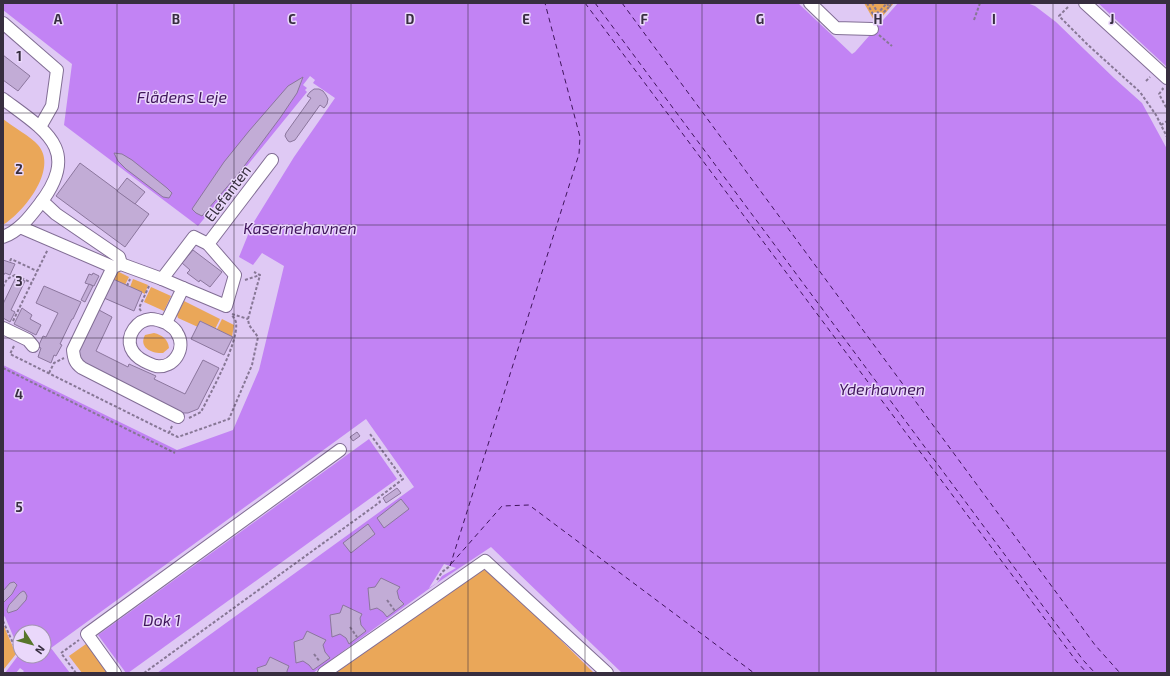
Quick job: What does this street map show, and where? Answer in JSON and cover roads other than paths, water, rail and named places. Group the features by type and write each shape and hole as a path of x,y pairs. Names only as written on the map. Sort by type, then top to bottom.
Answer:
{"street":[{"path":"810,3 836,28 876,33"},
{"path":"1085,3 1163,82"},
{"path":"3,23 57,70 52,106 40,127"},
{"path":"3,99 40,127 51,138 57,150 58,162 57,173 50,189 42,201 20,227 12,234 3,237"},
{"name":"Elefanten","path":"208,244 272,160"},
{"path":"42,201 56,214 119,256 117,266 73,350 76,364 178,417"},
{"path":"20,227 117,266 158,277 226,306 235,275 208,244 194,236 158,277"},
{"path":"166,323 183,288"},
{"path":"156,319 166,323 174,328 181,342 181,347 177,357 170,363 161,366 154,366 134,353 130,345 130,339 133,330 144,320 156,319"},
{"path":"6,329 28,340 32,346"},
{"path":"115,673 87,634 340,450"},
{"path":"322,668 486,561 607,673"}],"water":[{"name":"Yderhavnen","path":"3,3 798,3 852,54 898,3 1027,3 1035,6 1056,22 1142,103 1167,149 1167,673 622,673 491,547 437,583 313,673 157,673 414,487 366,419 52,647 52,624 12,624 12,633 3,615 3,365 177,450 233,430 259,370 284,266 262,253 253,265 239,257 252,225 294,157 335,98 313,83 315,80 310,76 303,85 307,88 305,90 307,92 198,226 64,125 72,64 3,10"},
{"path":"1098,3 1167,3 1167,67"},
{"name":"Dok 1","path":"369,439 397,479 126,673 98,635"},
{"name":"Yderhavnen","path":"52,649 70,673 22,673 24,671 20,668 16,673 5,673 12,664 52,664"}],"water label":[{"name":"Flådens Leje","path":"182,96"},
{"name":"Kasernehavnen","path":"300,227"}]}
